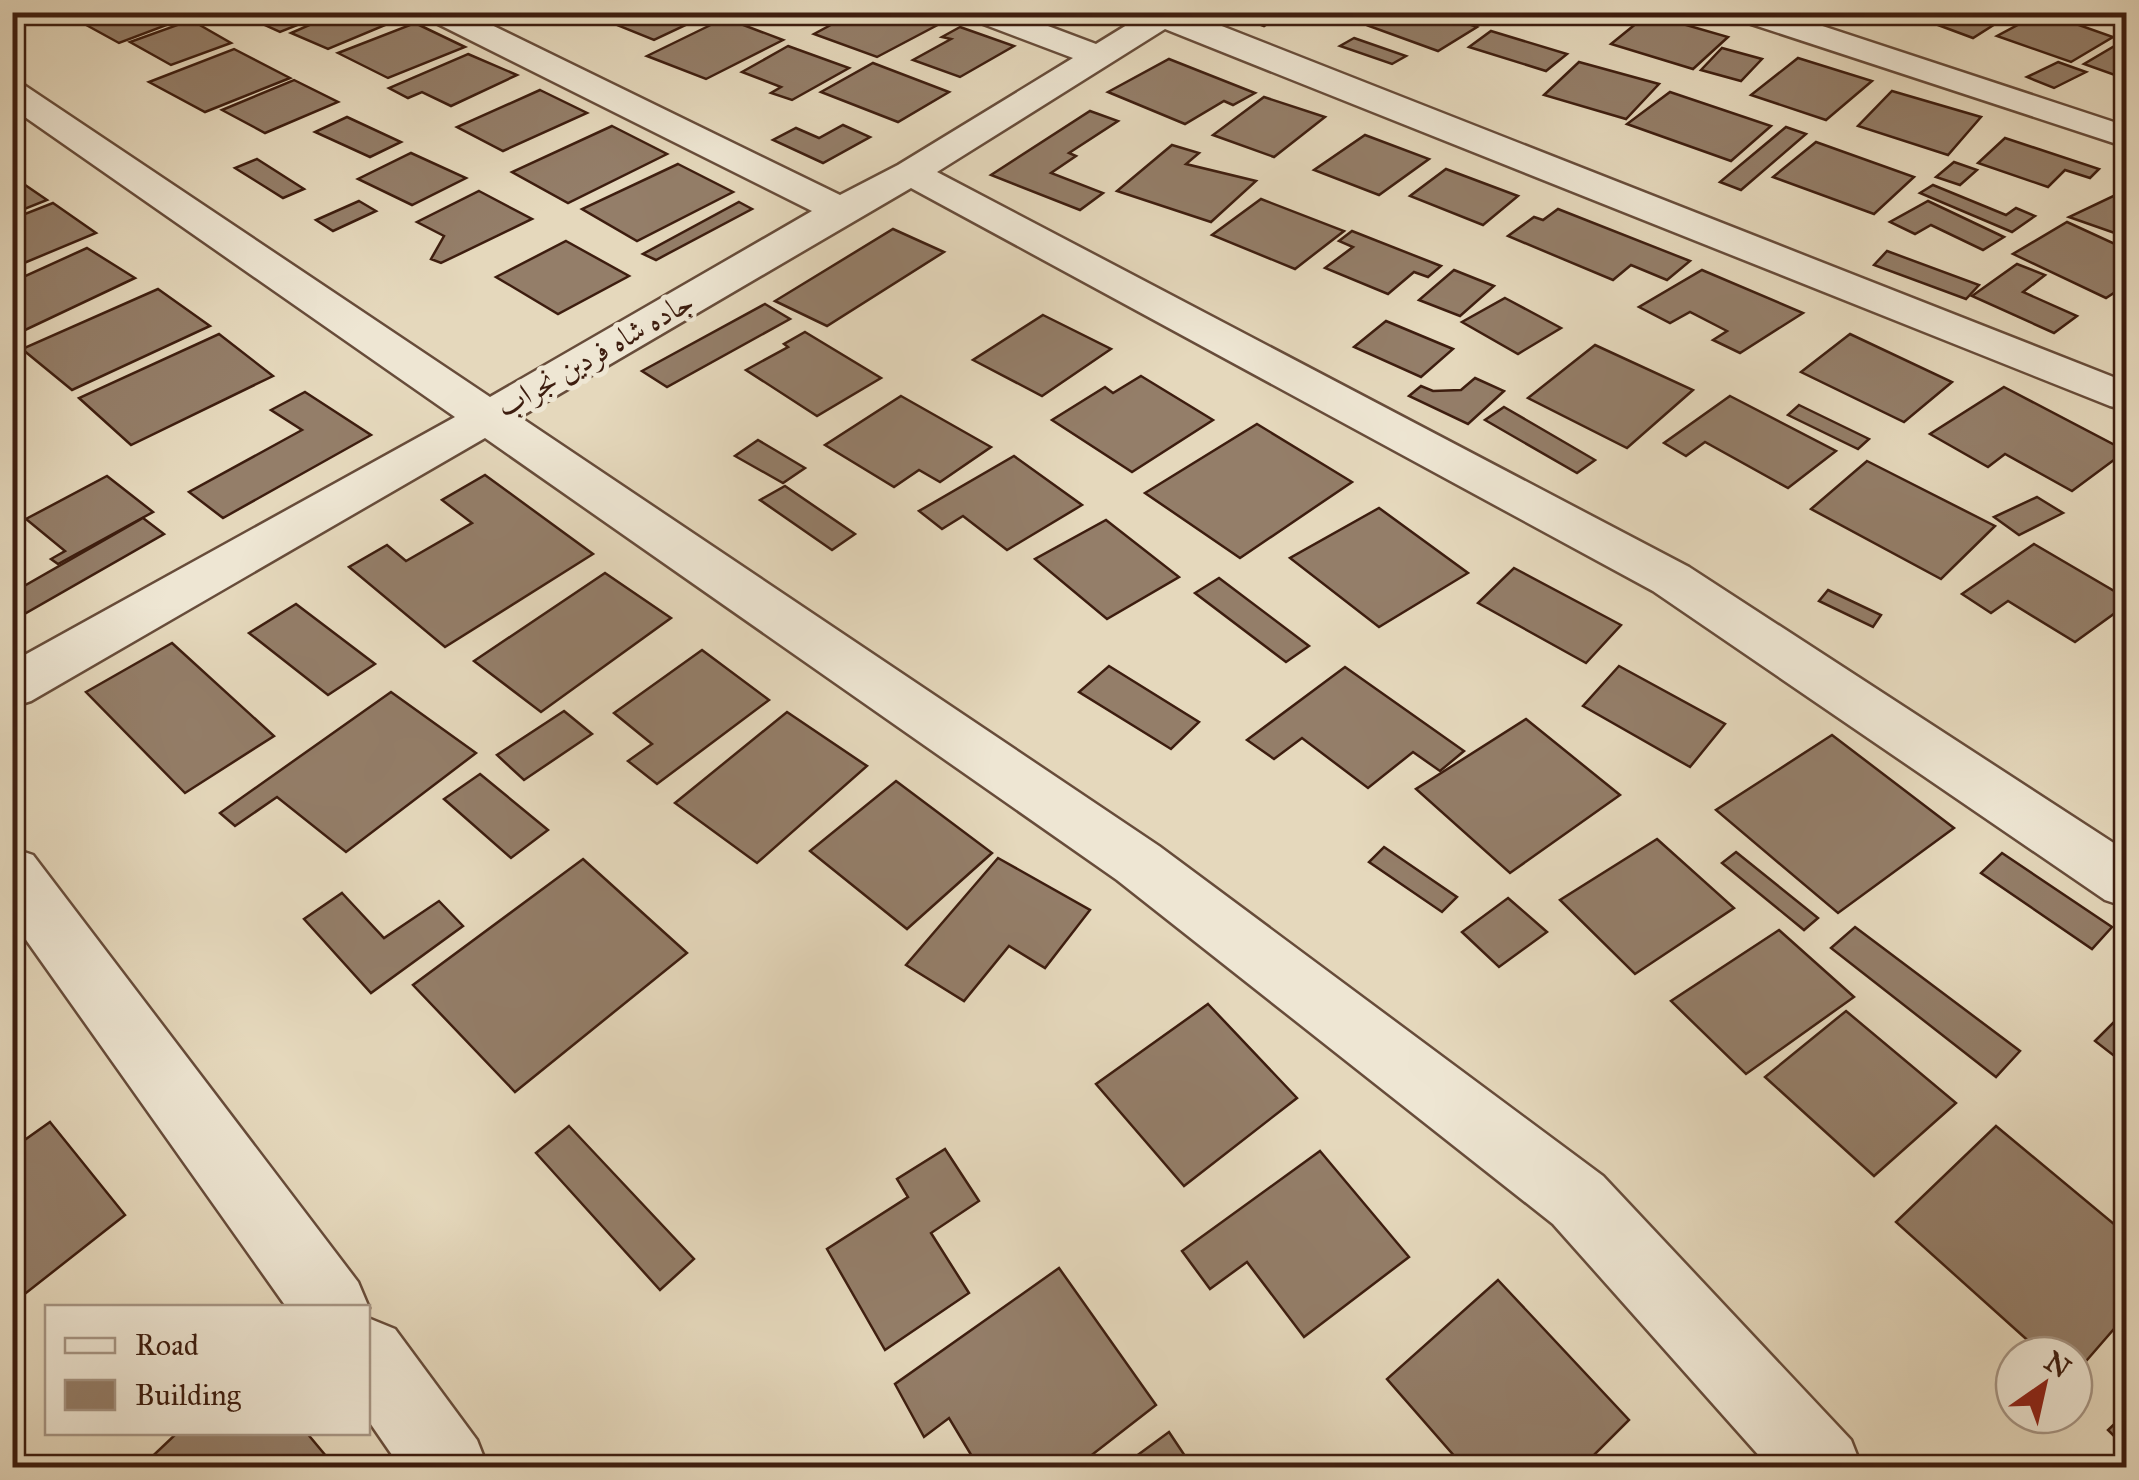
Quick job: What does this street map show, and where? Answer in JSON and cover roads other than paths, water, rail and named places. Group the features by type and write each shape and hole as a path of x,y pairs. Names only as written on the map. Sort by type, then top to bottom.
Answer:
{"street":[{"path":"439,12 840,210"},
{"path":"982,12 1099,57"},
{"path":"1748,12 2126,137"},
{"path":"1167,15 2126,397"},
{"name":"جاده شاه فردین نجراب","path":"12,686 488,416 840,210 912,173 1167,15"},
{"path":"12,92 1138,863 1578,1200 1823,1468"},
{"path":"912,173 1671,579 2126,882"},
{"path":"12,872 330,1305"},
{"path":"370,1359 449,1468"}]}
